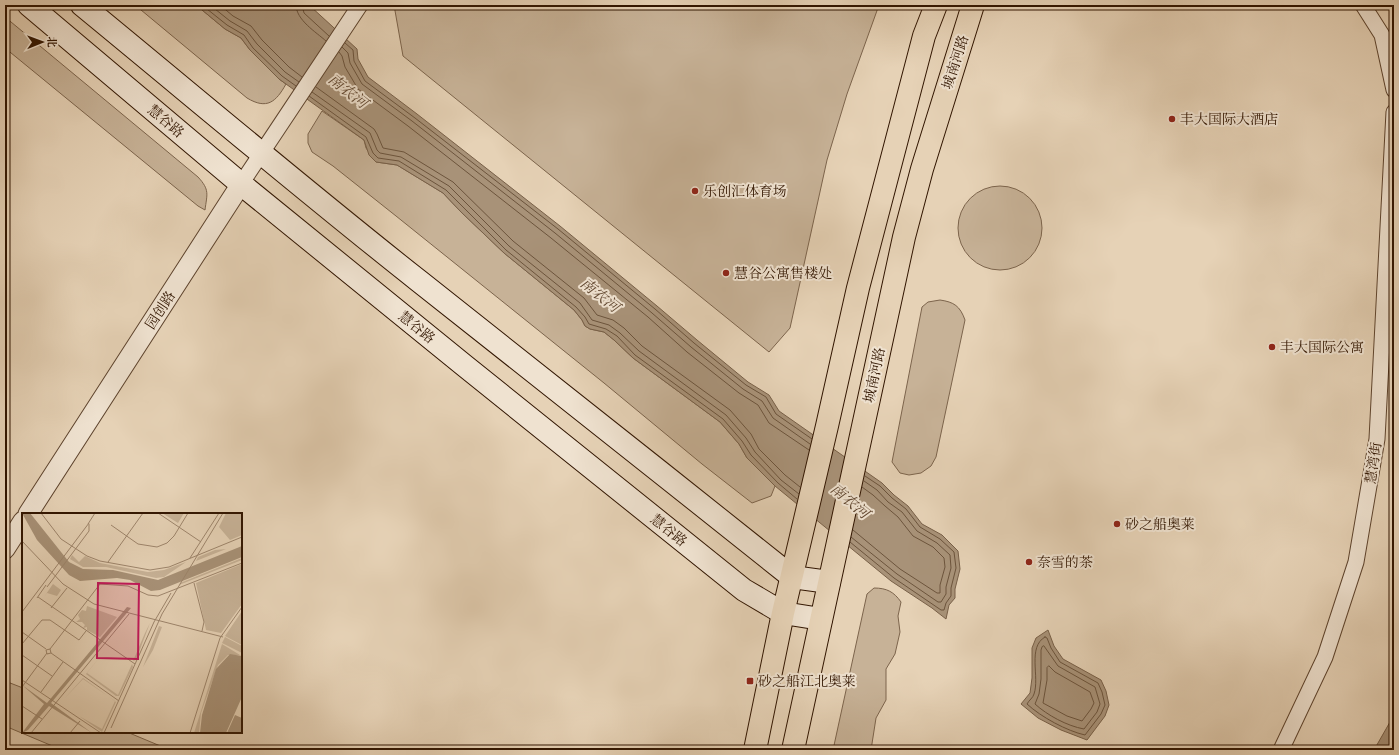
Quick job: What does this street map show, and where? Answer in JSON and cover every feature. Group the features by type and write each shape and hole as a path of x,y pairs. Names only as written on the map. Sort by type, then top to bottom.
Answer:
{"main road":[{"name":"慧谷路","path":"29,5 241,184 459,362 744,590 784,613 821,619"},
{"path":"82,5 418,280 792,577 829,582"},
{"path":"755,750 792,577 861,273 924,36 936,5"},
{"name":"城南河路","path":"793,750 889,306 922,169 973,5"}],"street":[{"name":"园创路","path":"29,513 261,153 360,5"},
{"path":"1364,5 1382,35 1394,90"},
{"name":"慧湾街","path":"1281,750 1325,657 1356,562 1377,439 1394,112"},
{"path":"5,549 22,523"}],"shaded area":[{"path":"135,5 196,5 225,29 241,38 250,50 286,84 275,100 265,104 254,102 247,98"},
{"name":"乐创汇体育场","path":"394,5 879,5 847,94 827,160 790,328 769,352 403,56"},
{"path":"5,17 198,177 202,181 207,192 205,210 198,206 5,48"},
{"path":"322,111 364,140 366,148 376,162 397,165 443,193 504,253 574,310 585,326 590,329 604,332 633,358 720,422 739,444 747,458 775,486 771,496 752,503 396,216 333,166 312,152 308,143 308,134"},
{"path":"992,186 1008,186 1024,193 1035,204 1042,220 1042,236 1039,244 1030,258 1024,263 1008,270 992,270 976,263 965,252 958,236 958,220 965,204 976,193"},
{"path":"940,300 949,302 959,308 965,320 936,457 931,466 921,473 909,475 900,473 892,462 922,307 928,302"},
{"path":"874,588 890,591 901,602 898,616 900,632 895,654 886,669 886,700 876,718 871,750 833,750 867,594"},
{"path":"5,681 22,688 22,733 129,733 170,750 62,750 5,726"}],"water":[{"name":"南农河","path":"196,5 309,5 357,49 358,59 368,77 560,226 748,382 769,395 779,411 882,483 908,506 922,524 942,535 958,551 960,569 955,589 955,598 949,605 946,619 891,581 775,486 747,458 739,444 720,422 633,358 604,332 590,329 585,326 574,310 504,253 443,193 397,165 376,162 369,155 364,140 279,79 250,50 241,38 225,29"},
{"path":"1048,630 1054,646 1063,659 1101,680 1106,691 1109,705 1105,716 1087,740 1061,730 1038,718 1021,704 1030,693 1032,678 1032,648 1036,638"},
{"path":"1394,715 1394,750 1374,750"}],"place":[{"name":"丰大国际大酒店","path":"1172,119"},
{"name":"乐创汇体育场","path":"695,191"},
{"name":"慧谷公寓售楼处","path":"726,273"},
{"name":"丰大国际公寓","path":"1272,347"},
{"name":"砂之船奥莱","path":"1117,524"},
{"name":"奈雪的茶","path":"1029,562"},
{"name":"砂之船江北奥莱","path":"750,681"}]}
